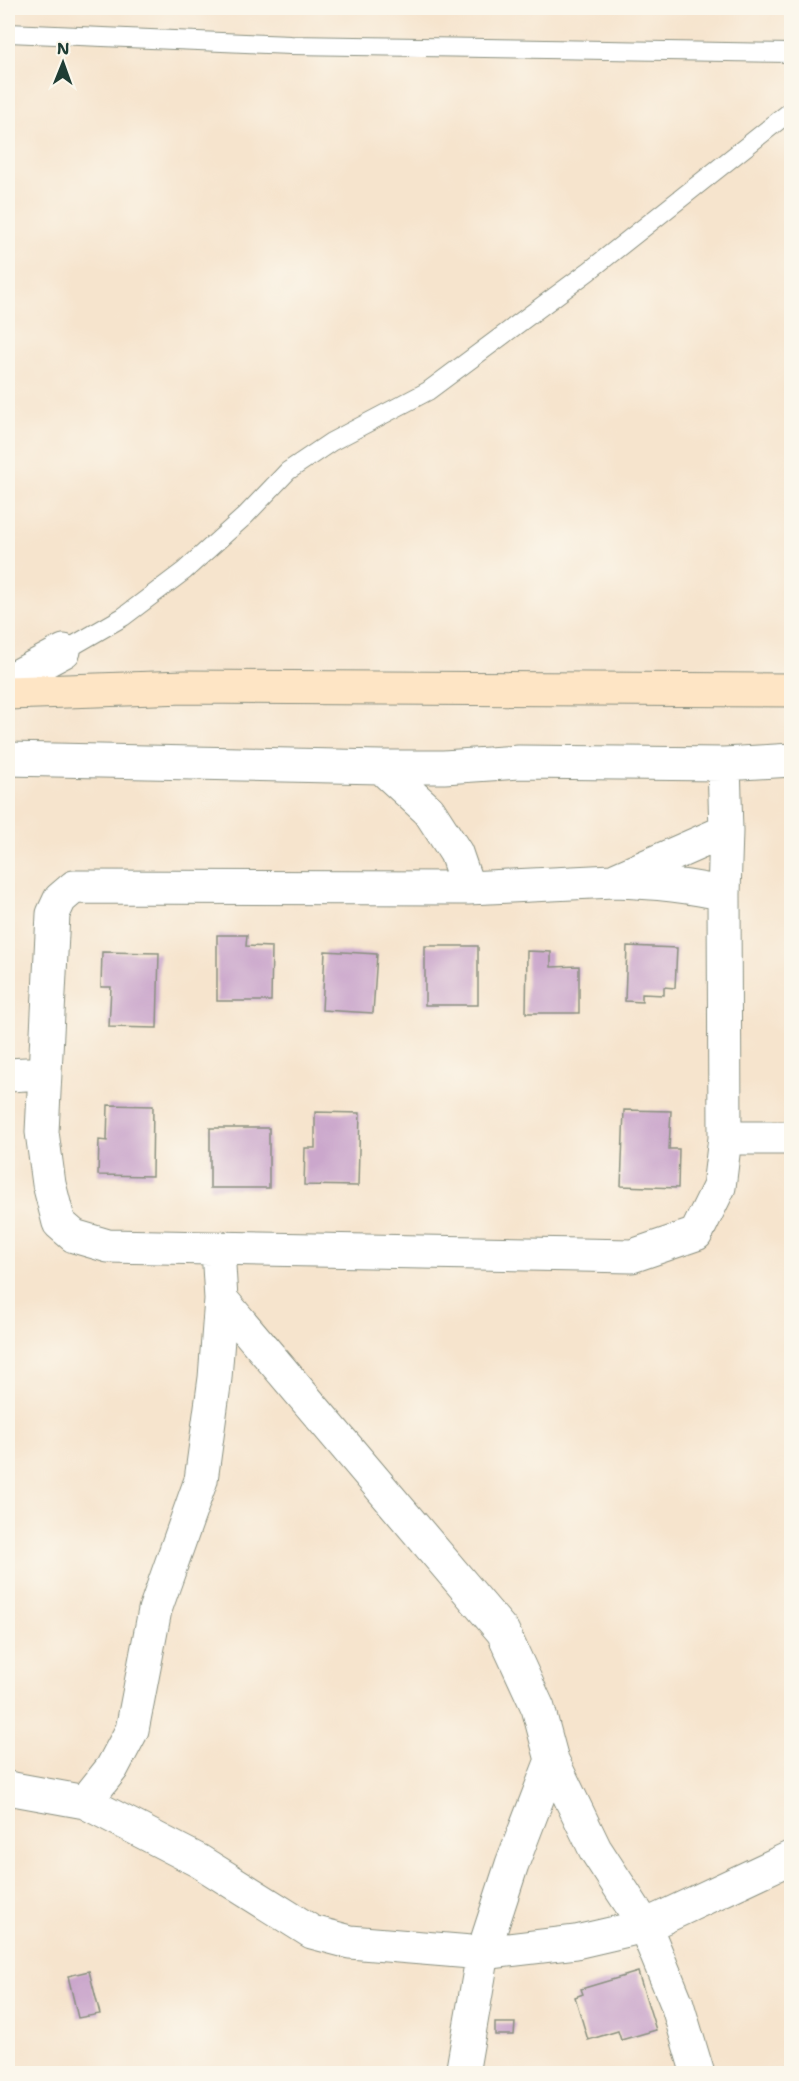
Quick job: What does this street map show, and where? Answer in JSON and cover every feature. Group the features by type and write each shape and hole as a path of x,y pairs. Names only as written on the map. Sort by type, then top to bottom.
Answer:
{"street":[{"path":"8,681 64,651"},
{"path":"8,693 185,687 792,690"},
{"path":"8,759 381,767 444,767 519,762 724,764 792,760"},
{"path":"724,764 726,831 725,1138 719,1187 696,1234 632,1256 218,1249 108,1246 74,1236 59,1223 49,1184 42,1132 53,914 60,899 74,887 468,888 613,881 697,887 724,894"},
{"path":"381,767 429,811 456,854 468,888"},
{"path":"613,881 726,831"},
{"path":"8,1075 45,1073"},
{"path":"725,1138 792,1138"},
{"path":"86,1802 112,1768 132,1730 155,1610 201,1480 215,1378 221,1299 218,1249"},
{"path":"221,1299 503,1632 538,1708 552,1761 595,1849 645,1926 677,2004 698,2073"},
{"path":"462,2073 483,1953 512,1864 552,1761"},
{"path":"8,1788 86,1802 199,1861 312,1932 350,1942 483,1953 576,1942 645,1926 792,1857"}],"lane":[{"path":"8,33 291,45 792,53"},
{"path":"64,651 123,617 184,571 245,516 288,471 331,442 428,391 589,271 792,110"}],"building":[{"path":"217,935 247,935 246,946 272,947 271,1001 217,1001"},
{"path":"425,946 478,946 478,1005 425,1005"},
{"path":"627,946 677,948 675,988 664,987 664,995 642,994 642,1002 625,1001"},
{"path":"325,951 377,954 373,1013 322,1010"},
{"path":"527,951 551,952 551,967 579,966 579,1013 526,1013"},
{"path":"102,952 159,953 157,1028 109,1027 111,987 101,987"},
{"path":"108,1105 153,1106 152,1176 98,1175 99,1140 107,1141"},
{"path":"624,1110 671,1111 669,1149 679,1149 678,1188 621,1186"},
{"path":"315,1112 360,1113 358,1186 304,1185 305,1148 315,1148"},
{"path":"210,1128 269,1128 269,1188 210,1188"},
{"path":"89,1971 100,2014 78,2018 68,1976"},
{"path":"638,1972 656,2030 621,2040 618,2031 588,2040 575,1997 583,1994 581,1989"},
{"path":"495,2023 515,2023 514,2035 495,2035"}]}
